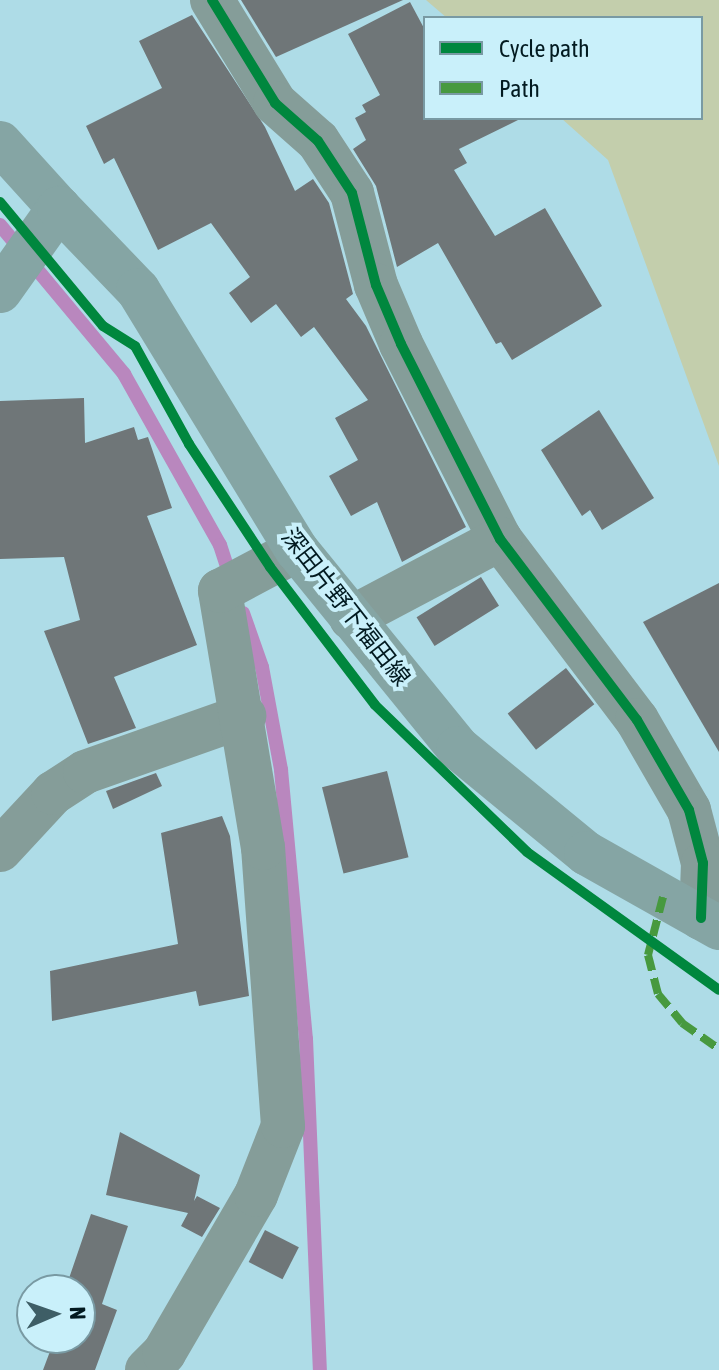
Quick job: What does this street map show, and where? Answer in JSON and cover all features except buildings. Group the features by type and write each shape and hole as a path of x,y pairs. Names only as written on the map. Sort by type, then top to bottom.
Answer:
{"main road":[{"name":"深田片野下福田線","path":"0,143 138,290 297,550 458,748 586,853 710,923"},
{"path":"0,291 59,208"}],"street":[{"path":"212,0 275,103 318,141 352,193 376,285 401,344 500,539 637,720 682,796 703,863 710,923"},
{"path":"351,618 500,539"},
{"path":"147,1370 164,1353 256,1195 283,1126 282,1048 263,848 244,716 220,591 297,550"},
{"path":"0,850 53,793 85,772 244,716"}],"green space":[{"path":"426,0 719,0 719,466 608,160 563,120 703,120 703,16 445,16"}],"waterway":[{"path":"0,225 124,374 220,545 231,578"},
{"path":"243,613 262,667 281,770 306,1039 320,1370"}],"marked path":[{"path":"663,897 648,955 658,994 682,1023 719,1049"}],"cycle path":[{"path":"212,0 275,103 318,141 352,193 376,285 401,344 500,539 637,720 689,810 703,863 701,918"},
{"path":"0,202 103,326 135,346 189,444 270,567 375,705 527,852 719,990"}]}
